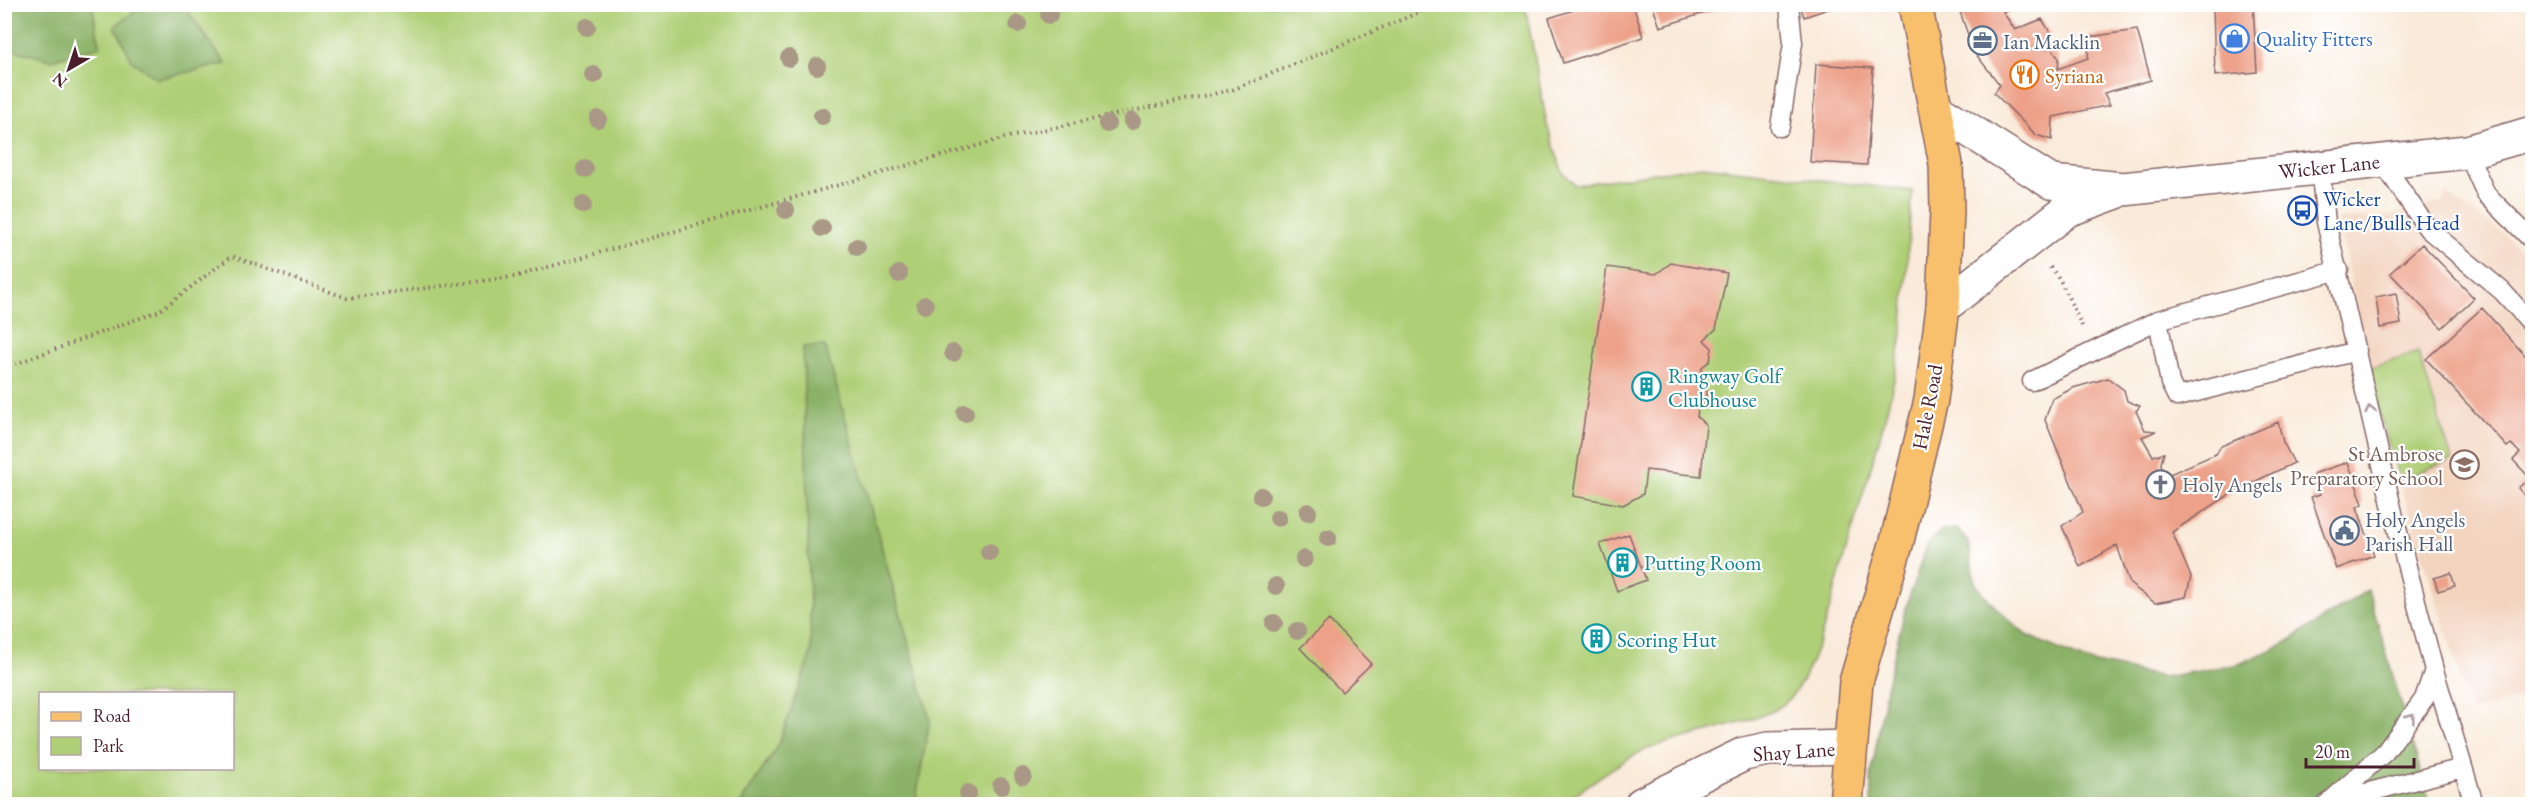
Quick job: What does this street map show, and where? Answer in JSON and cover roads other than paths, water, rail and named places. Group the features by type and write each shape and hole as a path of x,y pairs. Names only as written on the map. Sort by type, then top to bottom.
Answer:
{"main road":[{"name":"Hale Road","path":"1846,804 1856,682 1897,541 1931,400 1943,307 1947,210 1946,164 1915,4"}],"street":[{"name":"Wicker Lane","path":"1936,109 2051,182 2123,189 2467,152 2532,133"},
{"name":"Wicker Lane","path":"1943,307 2067,210 2123,189"},
{"name":"Shay Lane","path":"1642,804 1744,754 1768,749 1849,747"}],"lane":[{"path":"1780,127 1793,42 1790,4"},
{"path":"2467,152 2486,194 2532,240"},
{"path":"2382,160 2428,229 2502,291 2532,324"},
{"path":"2320,167 2326,222 2339,270 2394,517 2434,670 2474,804"},
{"path":"2032,381 2158,320 2339,270"},
{"path":"2158,320 2170,383 2177,397 2357,351"},
{"path":"2329,803 2385,752 2424,699 2434,670"},
{"path":"2329,803 2463,768"}],"place":[{"name":"Quality Fitters","path":"2235,38"},
{"name":"Ian Macklin","path":"1982,41"},
{"name":"Syriana","path":"2024,75"},
{"name":"Wicker Lane/Bulls Head","path":"2302,210"},
{"name":"Ringway Golf Clubhouse","path":"1647,387"},
{"name":"St Ambrose Preparatory School","path":"2464,465"},
{"name":"Holy Angels","path":"2161,484"},
{"name":"Holy Angels Parish Hall","path":"2344,531"},
{"name":"Putting Room","path":"1623,562"},
{"name":"Scoring Hut","path":"1596,639"}]}
